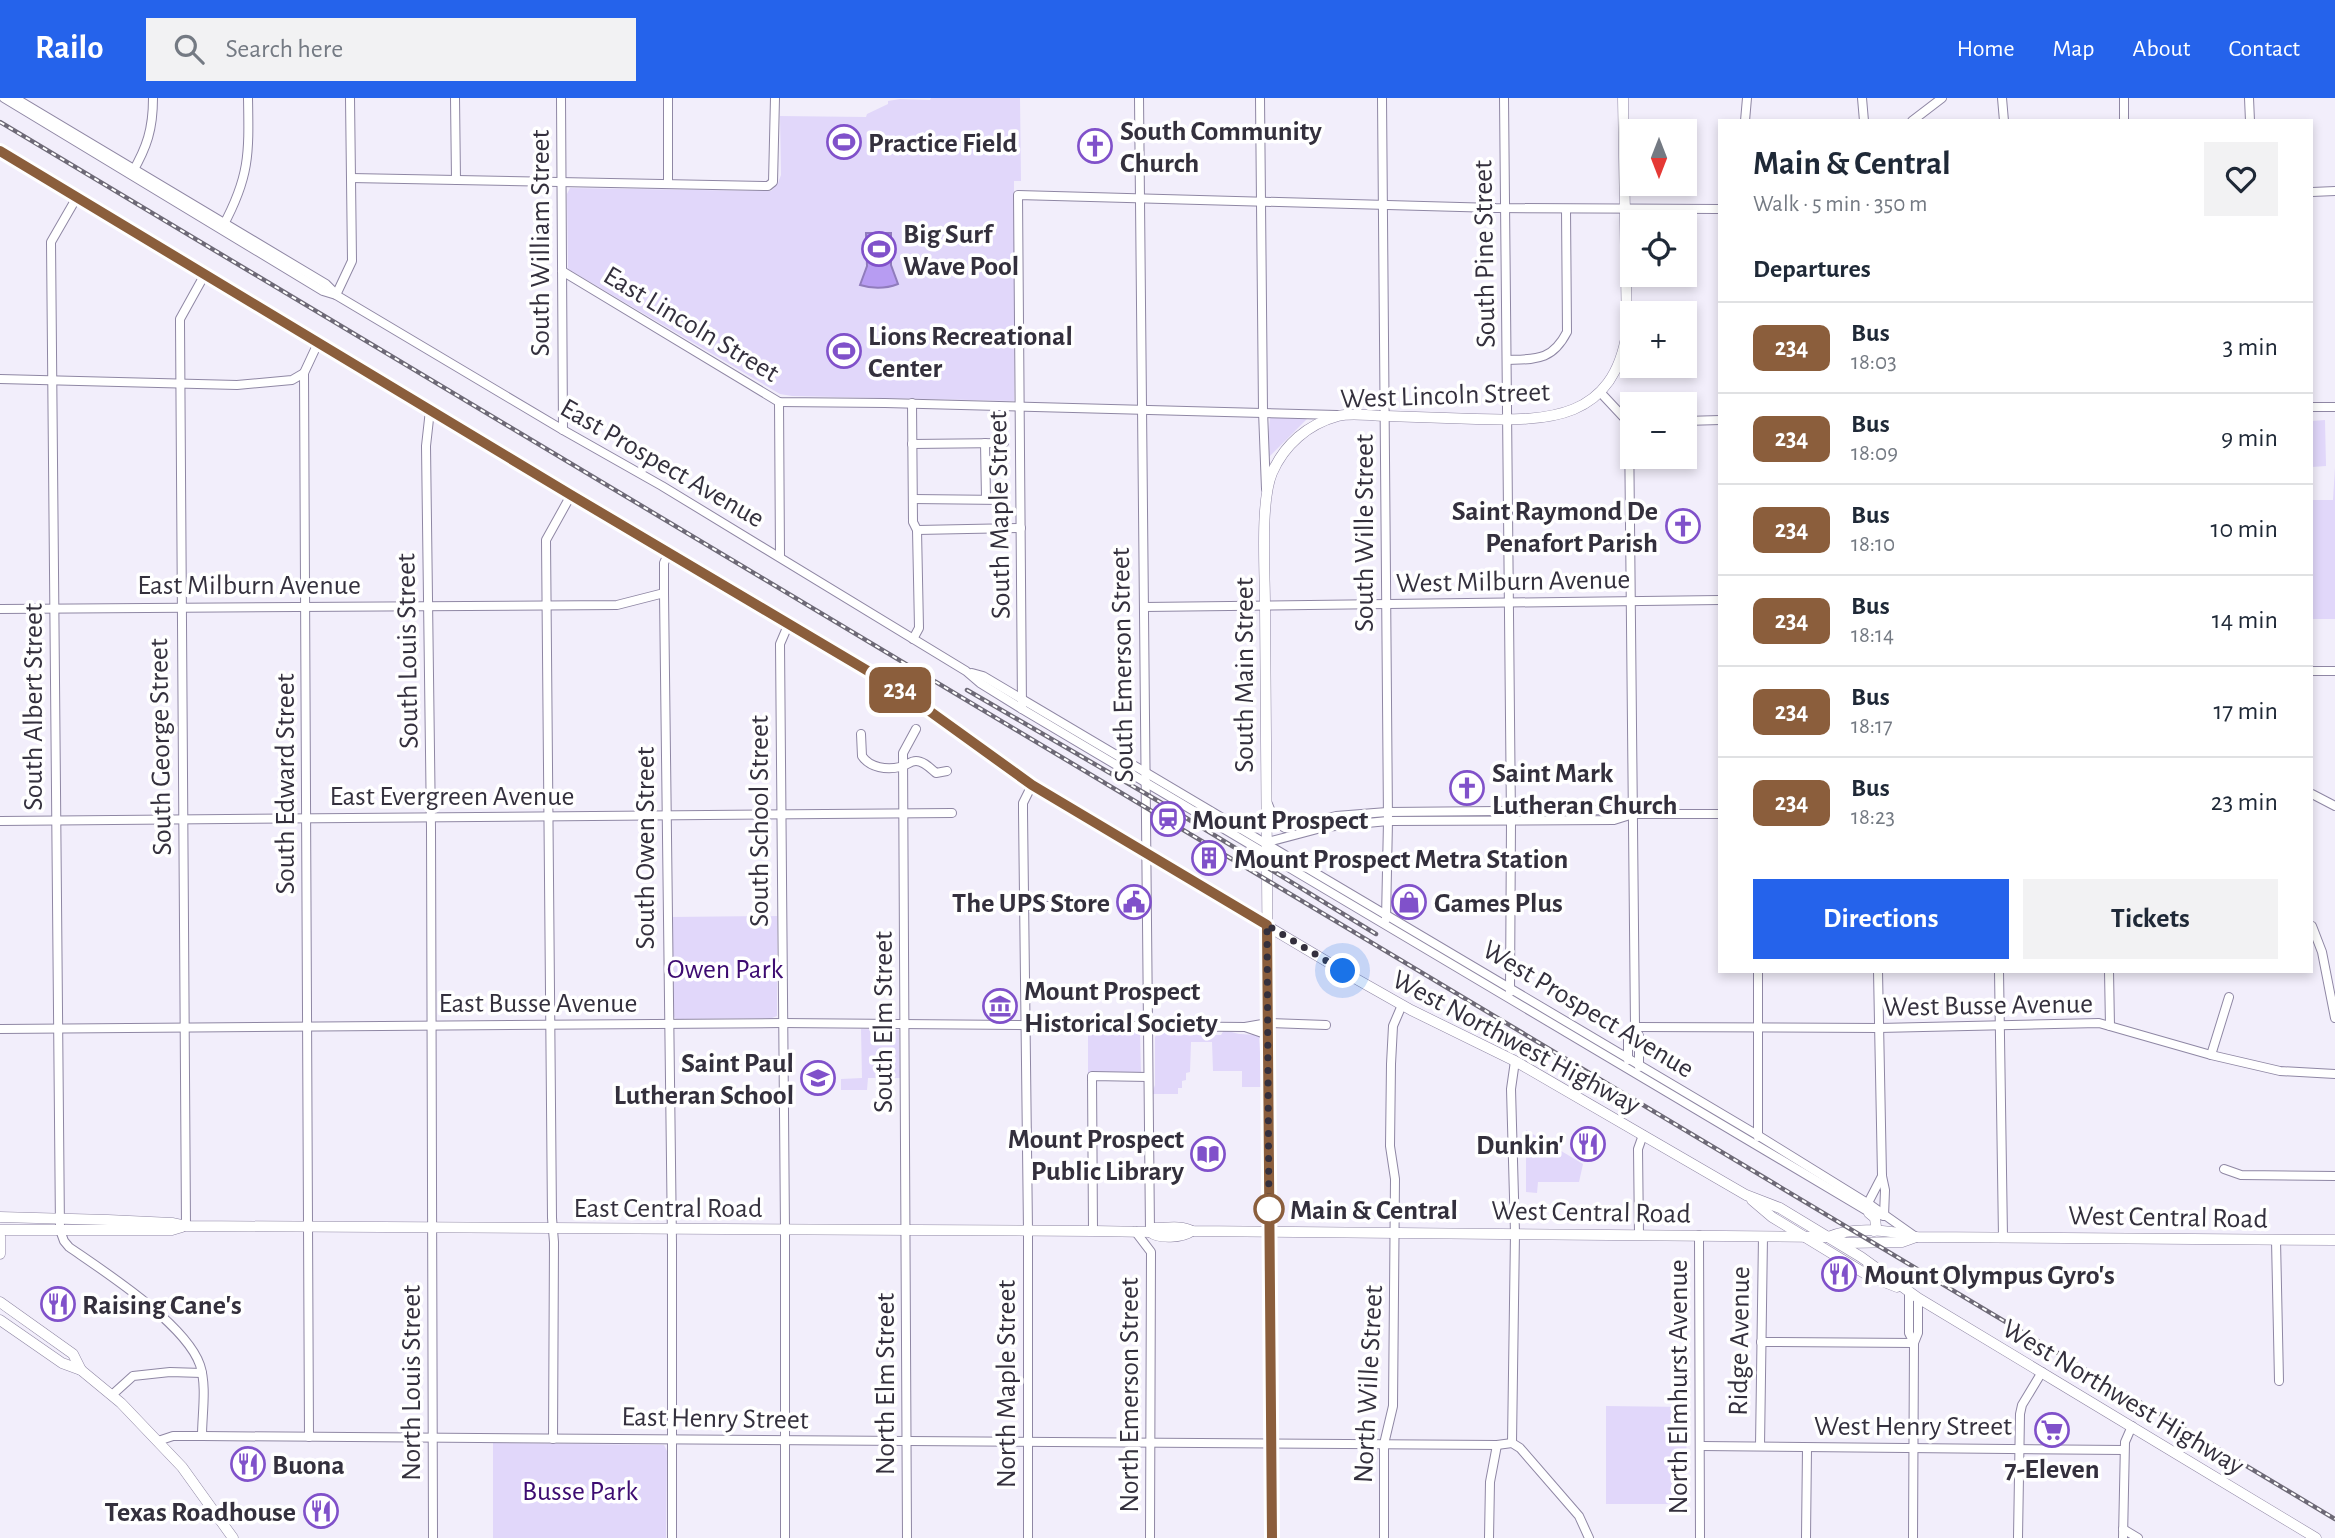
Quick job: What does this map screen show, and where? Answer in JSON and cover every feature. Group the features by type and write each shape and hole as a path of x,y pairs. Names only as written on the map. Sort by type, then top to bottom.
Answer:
{"main road":[{"path":"1600,392 1623,356 1627,332 1623,98"},
{"name":"West Northwest Highway","path":"0,151 903,692 1032,785 1146,854 1402,1004 1515,1061 1746,1195 1780,1208 1877,1266 1914,1295 2316,1538"},
{"name":"West Lincoln Street","path":"1288,445 1310,428 1340,415 1507,420 1546,418 1572,411 1600,392"},
{"name":"South Main Street","path":"1272,1538 1266,495 1271,476 1288,445"},
{"name":"West Northwest Highway","path":"1746,1195 1772,1217 1870,1276 1914,1295"},
{"path":"1868,1208 1875,1218 1874,1231"},
{"name":"East Central Road","path":"0,1217 60,1224"},
{"name":"East Central Road","path":"0,1230 60,1224 165,1223 186,1226 1135,1231 1161,1236 1186,1236 1192,1231"},
{"name":"East Central Road","path":"1150,1232 1154,1228 1186,1228 1192,1231 1269,1232"},
{"name":"West Central Road","path":"1828,1237 1841,1231 1874,1231 1896,1232 1916,1237 2335,1240"},
{"name":"West Central Road","path":"1269,1232 1828,1237 1846,1242 1902,1242 1916,1237"},
{"path":"0,1236 0,1254"},
{"path":"1861,1257 1860,1249 1866,1242"},
{"path":"0,1302 70,1351 81,1370"},
{"path":"0,1320 62,1363 81,1370 112,1395 182,1467 233,1538"}],"street":[{"name":"East Prospect Avenue","path":"4,98 223,226 323,291 336,295 662,486 966,671 980,683 1268,847"},
{"name":"East Prospect Avenue","path":"15,98 132,173"},
{"path":"132,173 149,138 153,98"},
{"path":"223,226 238,198 245,177 249,153 248,98"},
{"path":"336,295 352,261 350,98"},
{"path":"455,98 456,180"},
{"name":"South William Street","path":"561,98 563,430"},
{"path":"668,98 668,184"},
{"path":"351,178 768,186 773,183 775,98"},
{"name":"South Emerson Street","path":"1139,98 1150,1232"},
{"name":"South Main Street","path":"1260,98 1266,495"},
{"name":"South Wille Street","path":"1382,98 1388,915 1384,925"},
{"name":"South Pine Street","path":"1504,98 1511,810 1510,998"},
{"path":"1745,119 1747,98"},
{"path":"1862,98 1864,119"},
{"path":"1915,119 1942,98"},
{"path":"2002,98 2004,119"},
{"path":"2124,98 2124,119"},
{"path":"2249,98 2250,119"},
{"path":"2313,192 2335,191"},
{"name":"South Maple Street","path":"1022,705 1018,195 1140,197"},
{"name":"South Albert Street","path":"60,1224 51,242 77,197"},
{"path":"1140,197 1383,206 1718,209"},
{"path":"1507,360 1535,359 1548,355 1560,346 1567,332 1566,209"},
{"name":"East Lincoln Street","path":"562,271 779,402 1263,411 1340,415"},
{"name":"South George Street","path":"186,1226 180,319 205,274"},
{"name":"South Edward Street","path":"309,1437 304,373 318,342"},
{"path":"0,379 248,385 292,380 304,373"},
{"path":"1600,392 1620,412"},
{"path":"779,402 779,557"},
{"path":"912,403 913,522 917,530 919,628 913,639"},
{"path":"2313,407 2335,407"},
{"name":"South Louis Street","path":"429,410 426,446 433,1228"},
{"path":"1697,420 1718,419"},
{"path":"985,443 986,499"},
{"path":"912,444 1004,443"},
{"path":"1631,469 1635,1027 1639,1036 1638,1075"},
{"path":"553,1439 546,540 571,495"},
{"path":"913,499 1004,500"},
{"path":"917,530 1021,528"},
{"name":"South Owen Street","path":"669,552 664,563 664,593 672,1538"},
{"name":"East Milburn Avenue","path":"0,609 617,606 664,593"},
{"name":"West Milburn Avenue","path":"1265,606 1718,600"},
{"path":"1143,607 1265,606"},
{"name":"South School Street","path":"785,1538 780,644 789,623"},
{"path":"2313,671 2335,671"},
{"name":"South Elm Street","path":"907,1230 903,750 916,729"},
{"path":"861,734 861,750 865,761 884,768 903,767 917,761 936,773 947,771"},
{"path":"1028,1231 1023,803 1032,785"},
{"path":"2313,795 2335,806"},
{"path":"1267,801 1275,822 1285,828 1336,816 1511,821 1614,820 1633,814"},
{"path":"1268,847 1291,836 1325,827 1387,816 1511,810 1718,814"},
{"name":"East Evergreen Avenue","path":"0,821 952,813"},
{"path":"1290,858 1287,848 1291,836"},
{"name":"West Prospect Avenue","path":"1268,847 1388,915 1759,1136 1868,1208"},
{"name":"West Prospect Avenue","path":"1268,847 1384,925 1756,1147 1884,1216 1916,1237"},
{"path":"1025,906 1062,906"},
{"path":"2313,929 2322,952 2335,1018"},
{"path":"1756,1147 1759,1136 1758,973"},
{"path":"1878,973 1884,1216"},
{"path":"1999,973 2003,1237"},
{"path":"2109,973 2110,1026"},
{"path":"2211,1055 2228,997"},
{"path":"1395,1232 1395,1167 1390,1146 1390,1101 1393,1026 1402,1004"},
{"name":"East Busse Avenue","path":"0,1029 782,1023 1245,1027 1268,1023"},
{"path":"1268,1023 1326,1025"},
{"name":"West Busse Avenue","path":"1635,1027 1879,1028 2099,1023 2211,1055 2280,1071 2335,1074"},
{"name":"East Busse Avenue","path":"1245,1027 1268,1035"},
{"path":"1628,1069 1628,1035 1635,1027"},
{"path":"1515,1061 1511,1088 1516,1446 1579,1516 1589,1538"},
{"path":"1093,1231 1092,1076 1148,1077"},
{"path":"1639,1235 1638,1149 1643,1135"},
{"path":"2224,1169 2241,1175 2335,1176"},
{"path":"1868,1208 1882,1176"},
{"path":"60,1224 64,1241 69,1247 113,1278 180,1333 192,1349 202,1373 202,1436"},
{"name":"North Louis Street","path":"433,1228 433,1538"},
{"name":"North Elm Street","path":"906,1538 907,1230"},
{"name":"North Maple Street","path":"1028,1231 1028,1538"},
{"name":"North Emerson Street","path":"1135,1231 1151,1252"},
{"name":"North Wille Street","path":"1384,1538 1384,1444 1393,1408 1395,1232"},
{"name":"North Elmhurst Avenue","path":"1699,1235 1700,1538"},
{"name":"North Emerson Street","path":"1150,1538 1151,1252 1161,1236"},
{"name":"Ridge Avenue","path":"1760,1446 1763,1236"},
{"path":"2276,1240 2279,1381"},
{"path":"1913,1538 1914,1343 1909,1333 1914,1295"},
{"path":"1761,1342 1914,1343"},
{"path":"112,1395 133,1376 170,1372 202,1373"},
{"path":"2018,1538 2021,1410 2042,1372"},
{"path":"2132,1426 2124,1450 2123,1534 2138,1538"},
{"name":"East Henry Street","path":"158,1441 173,1436 202,1436 1272,1444"},
{"path":"1272,1444 1516,1446"},
{"path":"1489,1538 1490,1482 1497,1445"},
{"name":"West Henry Street","path":"1701,1446 2124,1450"},
{"path":"1806,1538 1807,1448"}],"green space":[{"path":"1020,98 1021,181 1014,181 1014,401 780,394 568,269 567,194 570,188 771,191 781,175 780,116 866,117 888,104 888,101"},
{"path":"1270,416 1310,416 1267,459"},
{"path":"2325,420 2326,466 2313,467 2313,421"},
{"path":"2335,467 2335,619 2313,619 2313,500 2333,500"},
{"name":"Owen Park","path":"777,916 777,1016 676,1019 672,1015 671,917"},
{"path":"861,1029 899,1030 900,1078 868,1078 867,1090 841,1090 841,1079 862,1078"},
{"path":"1161,1030 1168,1030 1172,1035 1221,1035 1224,1030 1259,1035 1262,1087 1242,1087 1242,1071 1213,1071 1212,1042 1191,1042 1190,1072 1186,1073 1186,1080 1182,1081 1182,1088 1178,1088 1178,1094 1152,1094 1155,1085 1155,1037"},
{"path":"1088,1031 1140,1032 1141,1073 1088,1073"},
{"path":"1526,1130 1583,1164 1579,1182 1538,1182 1537,1193 1526,1192"},
{"path":"1606,1406 1687,1407 1686,1504 1606,1504"},
{"name":"Busse Park","path":"493,1443 664,1445 667,1451 666,1538 493,1538"}],"shaded area":[{"name":"Big Surf Wave Pool","path":"866,233 891,233 891,265 898,284 879,288 860,285 867,266"}],"railway":[{"path":"0,122 2335,1519"},
{"path":"967,690 1160,802 1376,934"}],"bus line":[{"name":"234","path":"0,151 903,692 1032,785 1267,925 1272,1538"}],"place":[{"name":"Practice Field","path":"844,142"},
{"name":"South Community Church","path":"1095,146"},
{"name":"Big Surf Wave Pool","path":"879,249"},
{"name":"Lions Recreational Center","path":"844,351"},
{"name":"Saint Raymond De Penafort Parish","path":"1683,526"},
{"name":"Saint Mark Lutheran Church","path":"1467,788"},
{"name":"Mount Prospect","path":"1168,819"},
{"name":"Mount Prospect Metra Station","path":"1209,858"},
{"name":"The UPS Store","path":"1134,902"},
{"name":"Games Plus","path":"1409,902"},
{"name":"Mount Prospect Historical Society","path":"1000,1006"},
{"name":"Saint Paul Lutheran School","path":"818,1078"},
{"name":"Dunkin'","path":"1588,1144"},
{"name":"Mount Prospect Public Library","path":"1208,1154"},
{"name":"Main & Central","path":"1269,1209"},
{"name":"Mount Olympus Gyro's","path":"1839,1274"},
{"name":"Raising Cane's","path":"58,1304"},
{"name":"7-Eleven","path":"2052,1430"},
{"name":"Buona","path":"248,1464"},
{"name":"Texas Roadhouse","path":"321,1511"}],"route":[{"path":"1269,1209 1267,925 1343,971"}]}
